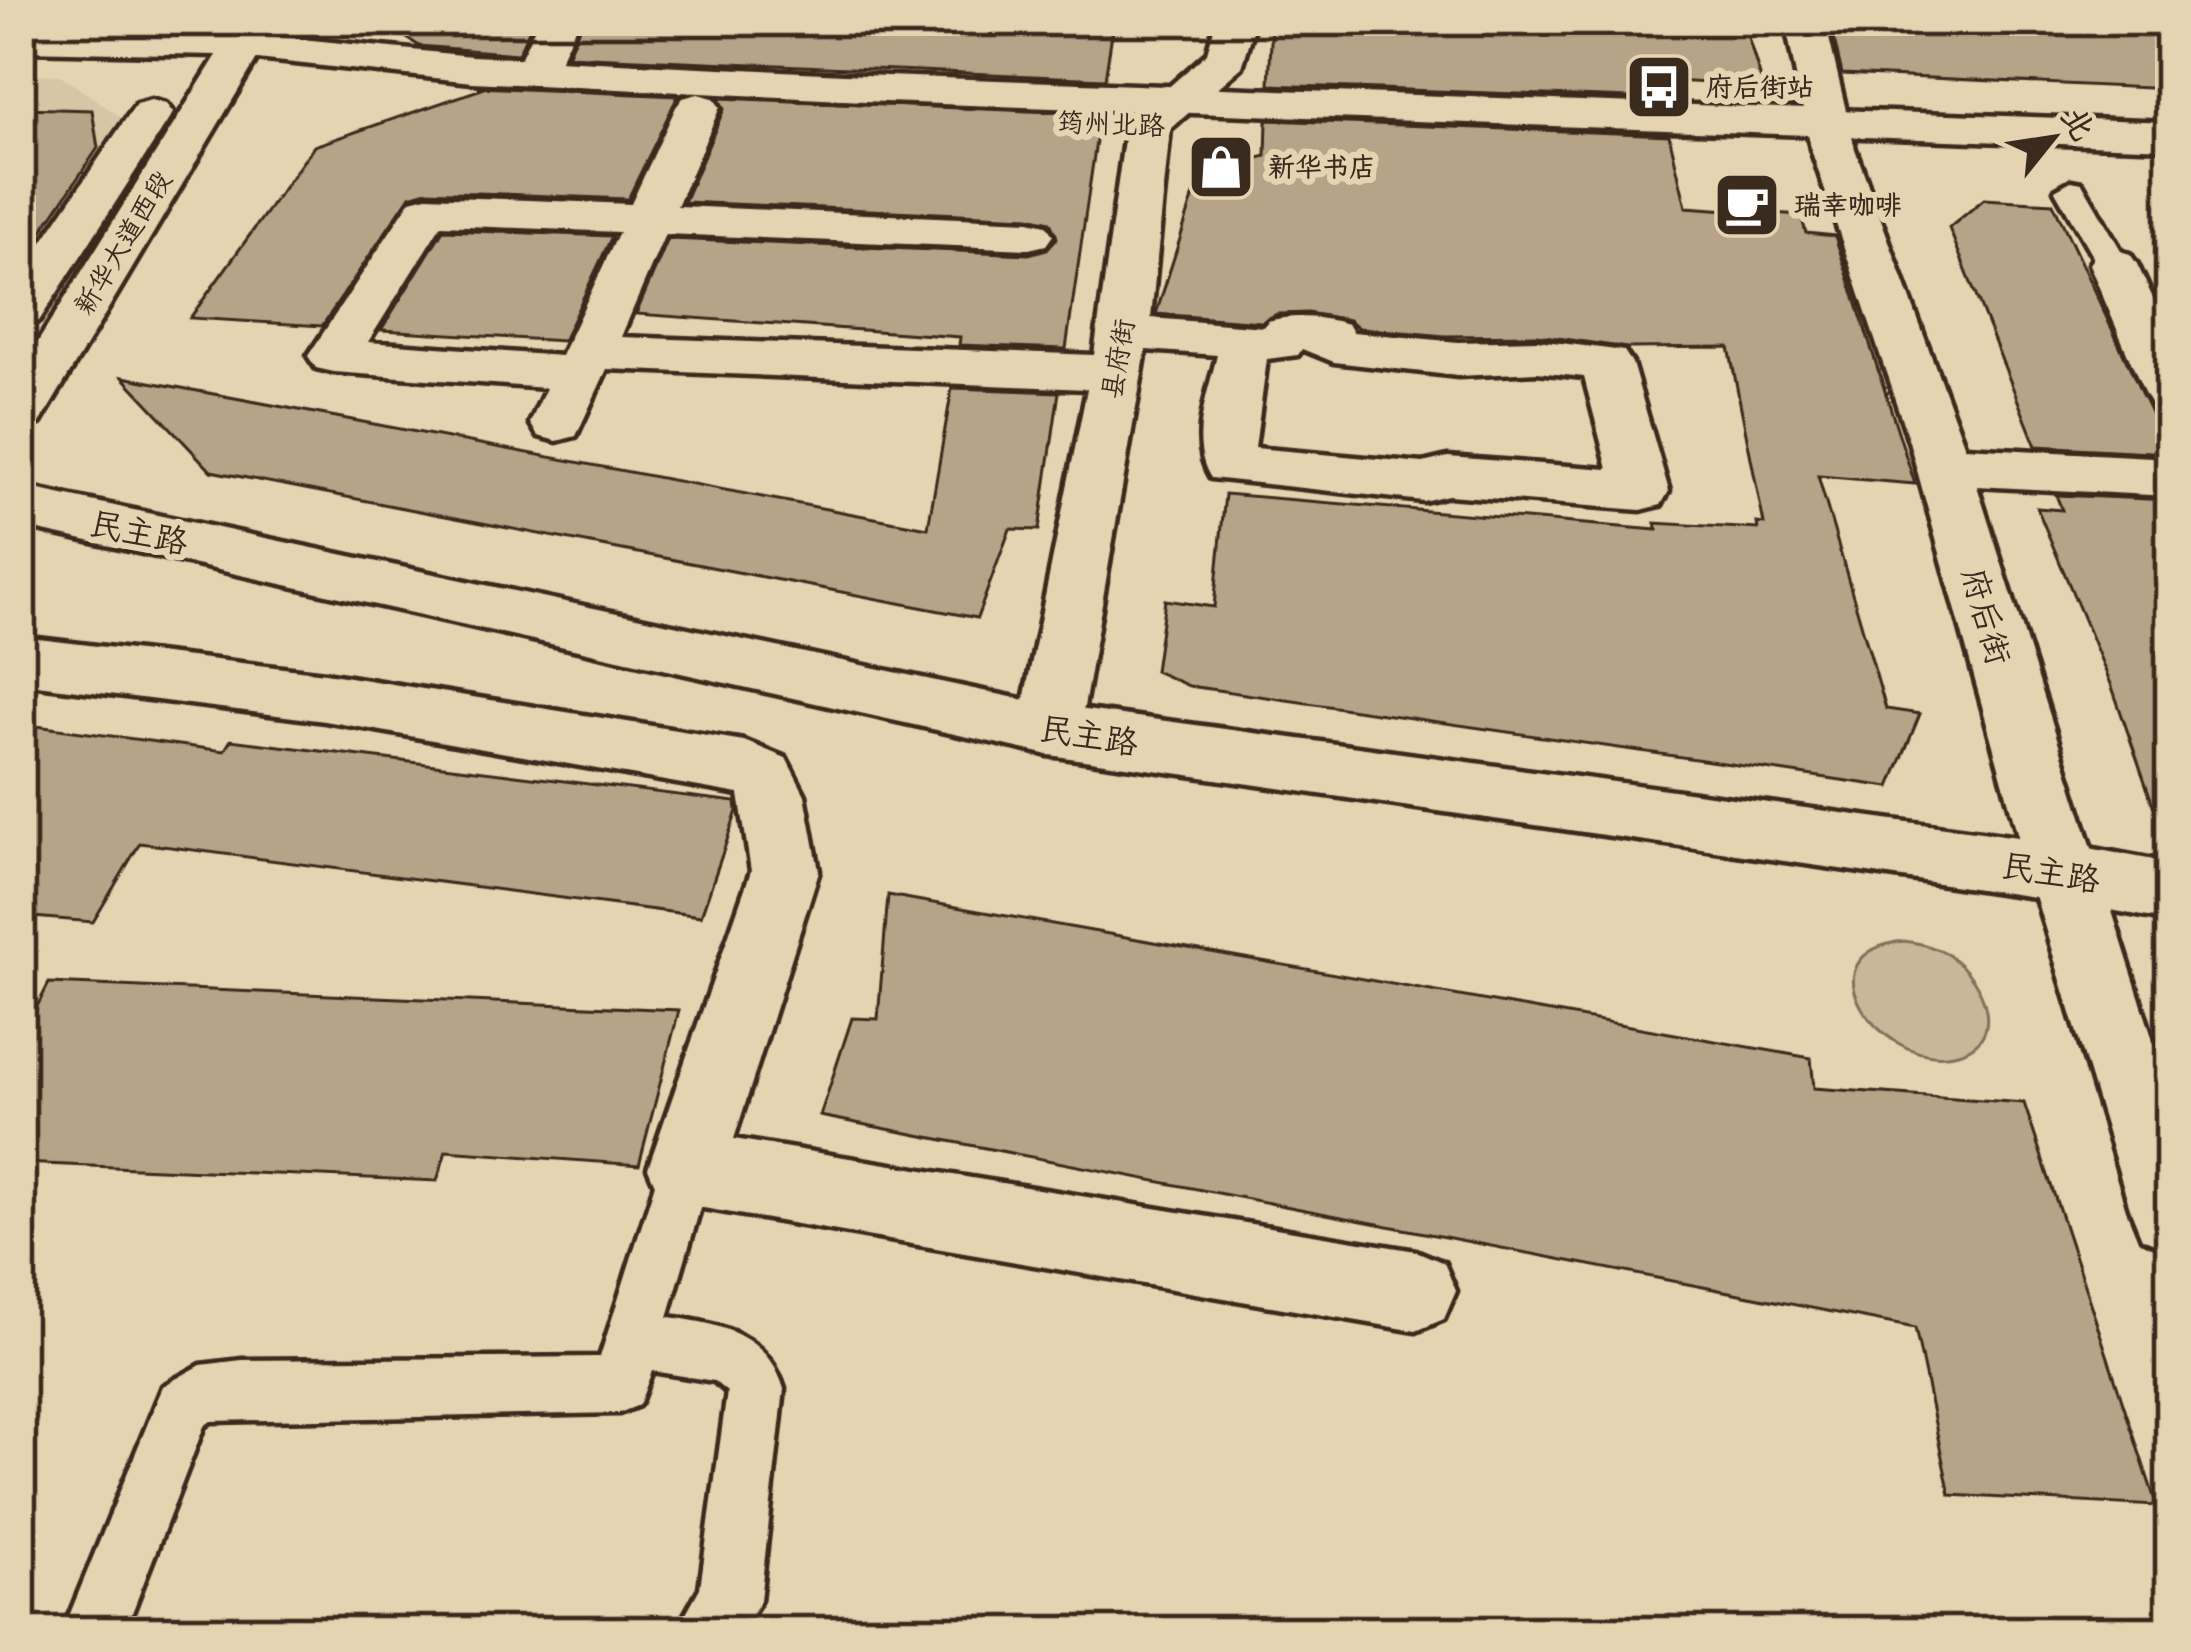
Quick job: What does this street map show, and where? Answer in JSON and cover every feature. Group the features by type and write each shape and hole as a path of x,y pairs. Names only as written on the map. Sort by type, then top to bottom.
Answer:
{"street":[{"path":"535,72 558,21"},
{"path":"1164,112 1227,58 1236,21"},
{"name":"府后街","path":"1805,21 1829,135 1943,465 2062,872 2167,1194"},
{"path":"21,39 217,49"},
{"path":"21,66 217,49"},
{"name":"筠州北路","path":"217,49 1164,112"},
{"name":"筠州北路","path":"217,49 441,94 698,106 1164,112 1829,135 2170,134"},
{"name":"新华大道西段","path":"21,310 217,49"},
{"name":"新华大道西段","path":"21,410 217,49"},
{"path":"557,423 698,106"},
{"name":"县府街","path":"1049,730 1164,112"},
{"name":"筠州北路","path":"1829,135 2170,162"},
{"path":"1029,236 427,210 334,356 584,363 1120,353 1245,341 1280,344 1286,332 1330,334 1334,346 1458,359 1537,356 1606,363 1641,491 1448,476 1423,482 1230,465 1226,437 1245,341"},
{"path":"2113,264 2170,392"},
{"path":"1943,465 2170,477"},
{"name":"民主路","path":"21,506 1049,730 2062,872 2170,892"},
{"path":"21,660 325,698 744,767 763,776 778,816 777,841 784,872 686,1168 1416,1291"}],"lane":[{"path":"2071,190 2113,264"},
{"path":"94,1631 183,1406 201,1394 242,1389 619,1385 686,1168"},
{"path":"632,1341 723,1355 740,1365 754,1383 755,1412 729,1600 707,1631"}],"shaded area":[{"path":"21,74 60,75 121,117 21,271"},
{"path":"1904,941 1943,952 1962,966 1982,995 1986,1027 1980,1040 1967,1050 1947,1055 1921,1053 1876,1026 1861,1006 1854,984 1857,965 1873,950"}],"building":[{"path":"382,21 533,21 518,54 419,46"},
{"path":"582,21 1114,21 1105,79 567,56"},
{"path":"1272,21 1743,21 1763,86 1655,80 1660,99 1269,85"},
{"path":"1830,21 2170,21 2170,89 1842,74"},
{"path":"478,87 678,96 628,199 427,191 410,196 322,326 190,318 314,146 482,89"},
{"path":"719,98 1100,114 1066,349 959,345 960,337 636,314 668,239 1029,254 1047,249 1057,238 1050,222 1029,217 684,202 724,109"},
{"path":"21,108 92,110 98,148 21,262"},
{"path":"1267,120 1669,135 1686,207 1801,215 1806,233 1835,236 1915,484 1818,476 1886,709 1920,714 1890,787 1189,686 1155,671 1165,600 1214,607 1225,494 1657,530 1655,523 1758,529 1757,523 1764,524 1729,347 1627,348 1537,335 1445,336 1359,328 1349,320 1308,313 1277,314 1262,322 1156,314 1201,173 1266,156"},
{"path":"1984,199 2053,203 2170,453 2036,446 1949,228"},
{"path":"443,230 612,236 563,341 381,330"},
{"path":"123,377 928,528 952,388 1059,392 1039,530 1010,529 977,618 211,471"},
{"path":"2056,495 2170,500 2170,823 2160,825 2111,684 2037,508 2062,510"},
{"path":"21,724 224,751 231,740 736,802 737,811 701,916 140,843 93,922 21,916"},
{"path":"888,895 1811,1058 1814,1088 2024,1103 2157,1506 1950,1495 1915,1328 820,1116 852,1018 878,1019"},
{"path":"49,983 679,1010 639,1165 446,1151 437,1181 21,1163 21,1038"}],"place":[{"name":"府后街站","path":"1659,87"},
{"name":"新华书店","path":"1221,167"},
{"name":"瑞幸咖啡","path":"1747,205"}]}
